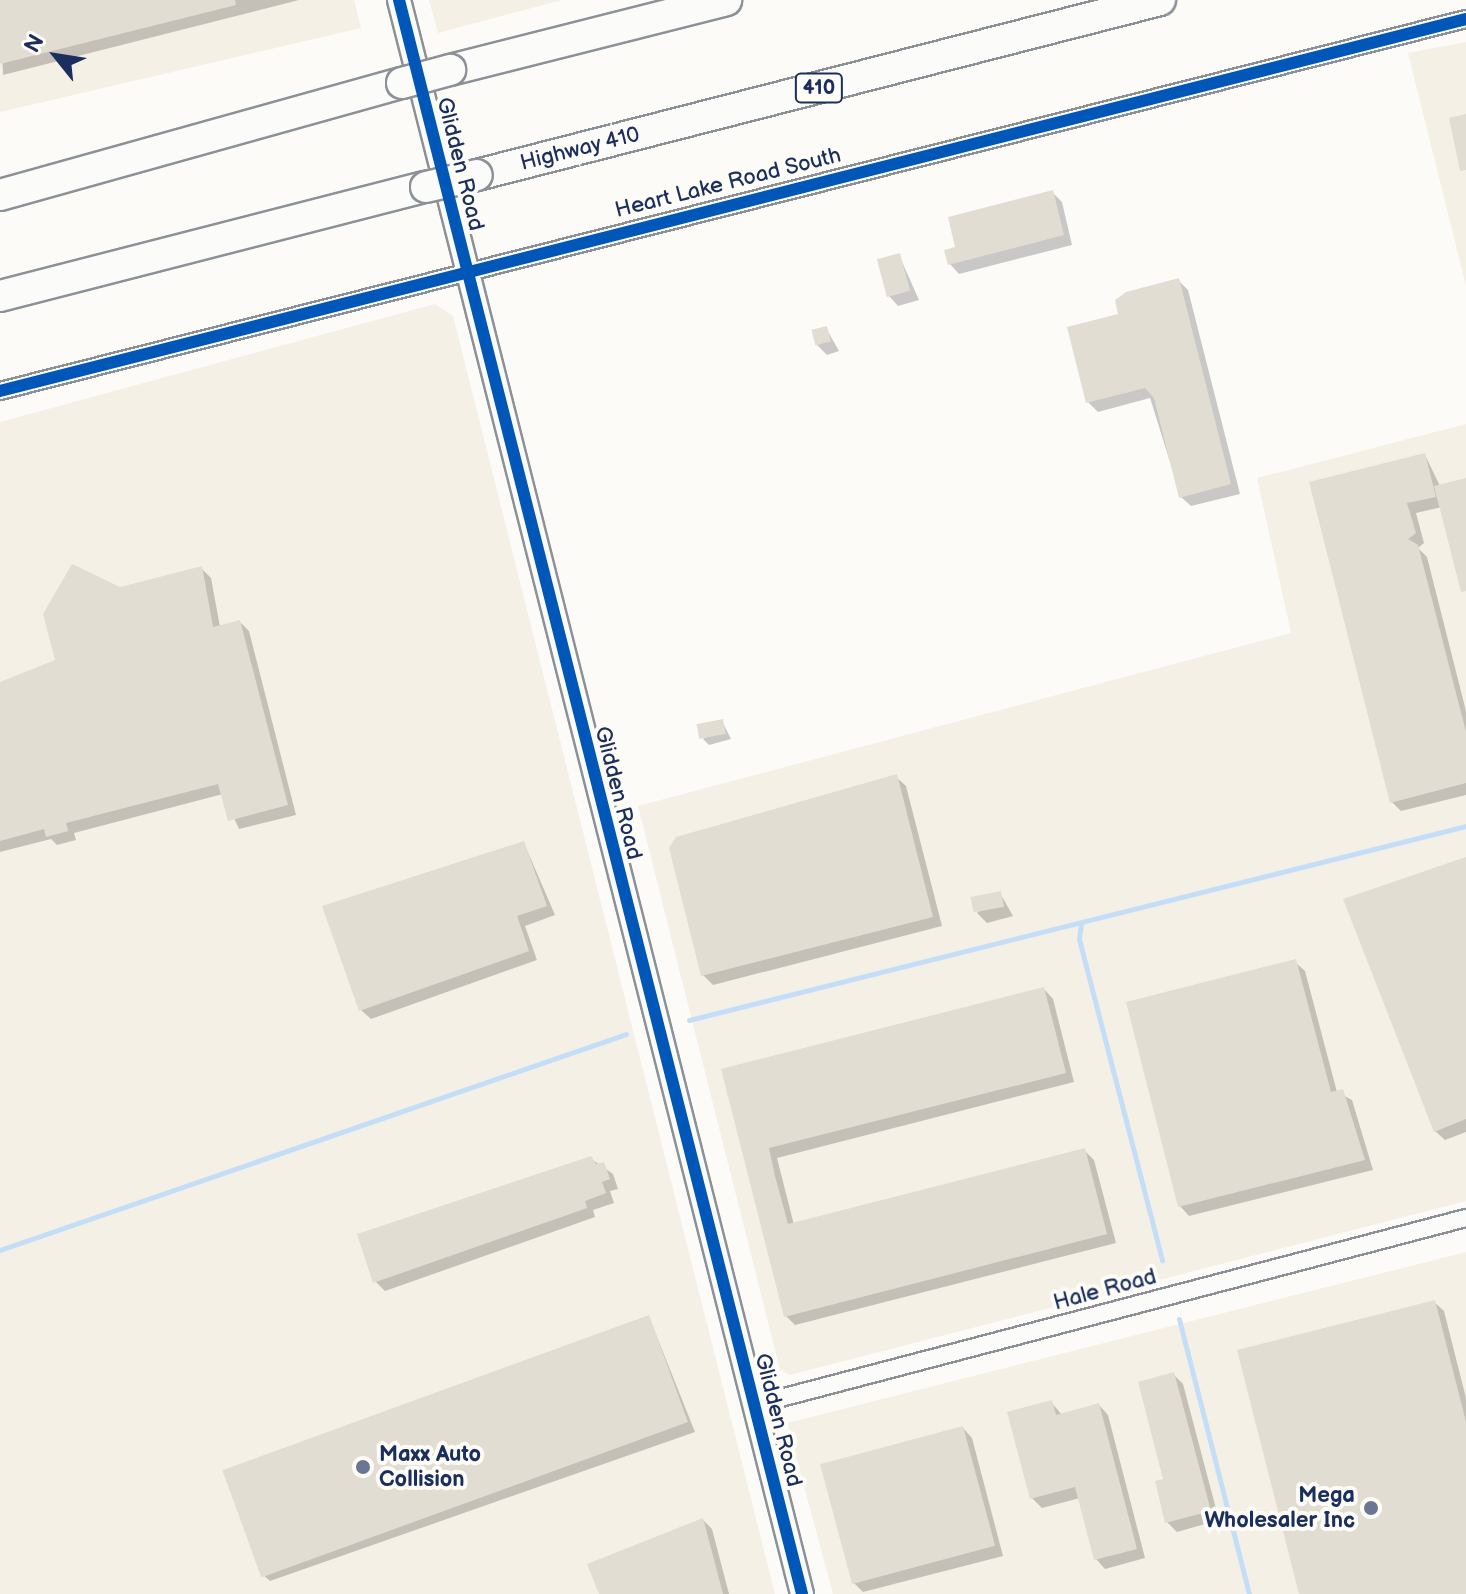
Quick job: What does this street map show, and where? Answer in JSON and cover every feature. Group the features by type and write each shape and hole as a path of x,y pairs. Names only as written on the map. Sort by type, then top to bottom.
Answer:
{"highway":[{"path":"0,195 450,70 726,0"},
{"name":"Highway 410","path":"0,296 1160,0"}],"street":[{"name":"Glidden Road","path":"399,0 802,1594"},
{"name":"Heart Lake Road South","path":"0,391 466,269 1466,19"},
{"name":"Hale Road","path":"754,1405 1466,1218"}],"shaded area":[{"path":"0,0 354,0 361,28 0,112"},
{"path":"429,0 562,0 438,33"},
{"path":"1466,42 1466,286 1408,53"},
{"path":"435,304 453,316 775,1594 0,1594 0,422"},
{"path":"1466,424 1466,1201 790,1375 780,1370 638,806 1291,633 1257,478"},
{"path":"1466,1252 1466,1594 833,1594 787,1423"}],"building":[{"path":"0,0 235,0 236,5 0,64"},
{"path":"1466,114 1466,170 1460,171 1449,118"},
{"path":"1053,190 1064,235 948,265 944,250 955,247 948,217"},
{"path":"900,253 910,291 887,297 877,259"},
{"path":"1179,278 1231,484 1179,498 1154,398 1145,388 1086,403 1067,327 1118,314 1115,300 1126,292"},
{"path":"827,326 831,342 815,345 811,330"},
{"path":"1425,453 1436,497 1407,503 1416,533 1408,539 1418,545 1466,732 1466,783 1390,803 1309,482"},
{"path":"1466,478 1466,591 1461,592 1434,486"},
{"path":"72,564 120,587 202,566 213,627 240,620 288,805 228,821 218,784 66,823 68,831 46,837 44,829 0,841 0,682 55,660 43,614"},
{"path":"723,719 726,734 699,739 696,724"},
{"path":"897,774 933,917 701,976 669,848 676,837"},
{"path":"524,841 547,906 517,916 529,951 359,1011 322,906"},
{"path":"1466,857 1466,1119 1434,1132 1343,899"},
{"path":"1001,891 1004,907 974,913 971,897"},
{"path":"1296,959 1331,1092 1343,1089 1365,1160 1178,1207 1126,1002"},
{"path":"1044,987 1066,1073 769,1148 775,1176 788,1224 1085,1148 1107,1234 784,1317 721,1069"},
{"path":"591,1156 596,1164 604,1162 610,1179 602,1182 606,1193 585,1201 587,1208 373,1283 357,1234"},
{"name":"Mega Wholesaler Inc","path":"1435,1300 1466,1422 1466,1594 1299,1594 1237,1350"},
{"path":"649,1315 688,1422 261,1577 222,1470"},
{"path":"1174,1372 1211,1511 1165,1523 1155,1481 1163,1479 1138,1382"},
{"path":"1052,1400 1056,1415 1099,1403 1137,1549 1094,1560 1075,1487 1030,1499 1007,1412"},
{"path":"963,1426 995,1546 852,1584 820,1464"},
{"path":"703,1518 723,1594 599,1594 587,1564"}],"waterway":[{"path":"689,1020 1466,826"},
{"path":"1081,923 1079,939 1162,1260"},
{"path":"0,1250 626,1034"},
{"path":"1179,1319 1249,1594"}],"cycle path":[{"path":"399,0 802,1594"},
{"path":"0,391 1466,19"}],"place":[{"name":"Maxx Auto Collision","path":"363,1467"},
{"name":"Mega Wholesaler Inc","path":"1371,1508"}]}
